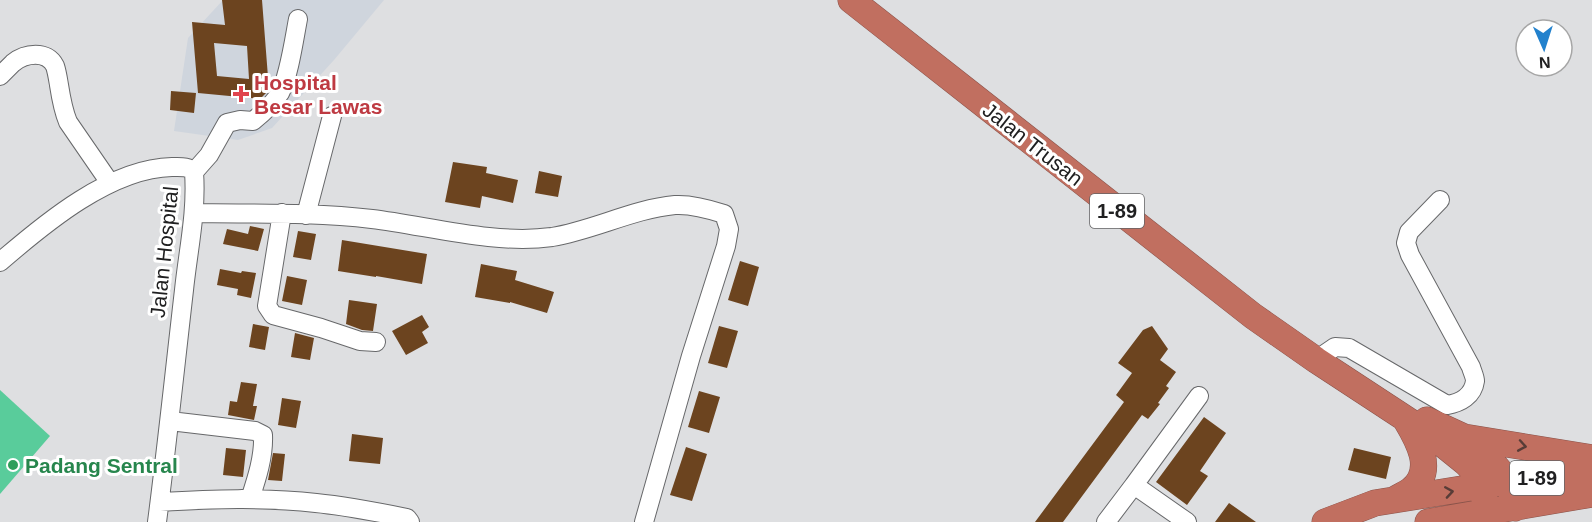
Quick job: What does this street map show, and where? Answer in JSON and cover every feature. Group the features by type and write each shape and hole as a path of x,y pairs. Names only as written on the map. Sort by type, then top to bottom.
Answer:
{"highway":[{"name":"Jalan Trusan","path":"851,0 1244,309 1316,360 1435,438 1474,471 1482,487 1487,512"},
{"name":"Jalan Trusan","path":"1399,414 1433,421 1481,449 1509,482 1515,508"},
{"path":"1391,501 1411,490 1421,480 1424,462 1418,440 1399,414"},
{"path":"1464,437 1592,458"},
{"name":"1-89","path":"1482,487 1592,468"},
{"path":"1325,522 1375,503 1482,487"},
{"name":"1-89","path":"1428,522 1592,494"}],"street":[{"path":"194,172 209,155 227,123 240,120 253,121 280,93 285,81 298,19"},
{"path":"0,76 14,62 33,54 51,61 55,67 68,122 110,183"},
{"path":"306,214 332,116"},
{"name":"Jalan Hospital","path":"0,262 43,225 110,183 140,171 156,168 187,167 194,172 194,213 187,255 157,522"},
{"path":"1316,360 1335,347 1349,348 1447,405 1458,403 1469,395 1475,380 1471,367 1410,255 1406,243 1409,232 1440,200"},
{"path":"194,213 282,213 369,219 519,240 591,228 645,211 677,205 705,208 724,214 729,229 726,246 691,356 644,522"},
{"path":"282,213 267,306 273,315 360,340 376,342"},
{"path":"1106,522 1199,396"},
{"path":"170,421 255,431 263,435 264,446 250,499"},
{"path":"1134,485 1187,522"},
{"path":"160,502 250,499 315,502 407,518 410,522"}],"shaded area":[{"name":"Hospital Besar Lawas","path":"223,0 384,0 334,60 272,128 238,140 174,131 188,38"}],"green space":[{"name":"Padang Sentral","path":"0,390 50,436 0,494"}],"building":[{"path":"222,0 262,0 269,90 260,99 198,93 192,22 225,25","holes":["214,43 247,46 249,79 217,76"]},
{"path":"171,91 196,93 194,113 170,110"},
{"path":"453,162 487,167 486,173 518,180 513,203 482,196 480,208 445,202"},
{"path":"539,171 562,176 558,197 535,193"},
{"path":"250,226 264,229 258,251 223,244 227,229 248,234"},
{"path":"298,231 316,234 311,260 293,257"},
{"path":"342,240 427,254 422,284 338,271"},
{"path":"740,261 759,267 748,306 728,300"},
{"path":"481,264 517,271 515,280 554,292 547,313 510,302 475,297"},
{"path":"220,269 256,273 251,298 237,295 238,289 217,285"},
{"path":"287,276 307,280 302,305 282,301"},
{"path":"349,300 377,304 373,331 346,324"},
{"path":"422,315 429,327 422,332 428,343 406,355 392,331"},
{"path":"253,324 269,327 265,350 249,347"},
{"path":"719,326 738,331 727,368 708,363"},
{"path":"1152,326 1168,349 1160,360 1176,372 1166,386 1169,388 1158,403 1160,404 1148,419 1142,415 1063,522 1035,522 1124,402 1116,395 1132,373 1118,363 1143,330"},
{"path":"295,333 314,338 310,360 291,357"},
{"path":"241,382 257,384 253,406 257,406 254,420 228,415 230,401 237,402"},
{"path":"699,391 720,397 709,433 688,427"},
{"path":"282,398 301,401 296,428 278,425"},
{"path":"1204,417 1226,433 1200,471 1208,476 1187,505 1156,482"},
{"path":"352,434 383,438 380,464 349,461"},
{"path":"686,447 707,454 692,501 670,495"},
{"path":"226,448 246,450 243,477 223,475"},
{"path":"1354,448 1391,457 1386,479 1348,470"},
{"path":"273,453 285,454 282,481 268,480"},
{"path":"1229,503 1256,522 1215,522"}],"place":[{"name":"Hospital Besar Lawas","path":"241,94"},
{"name":"Padang Sentral","path":"13,465"}]}
